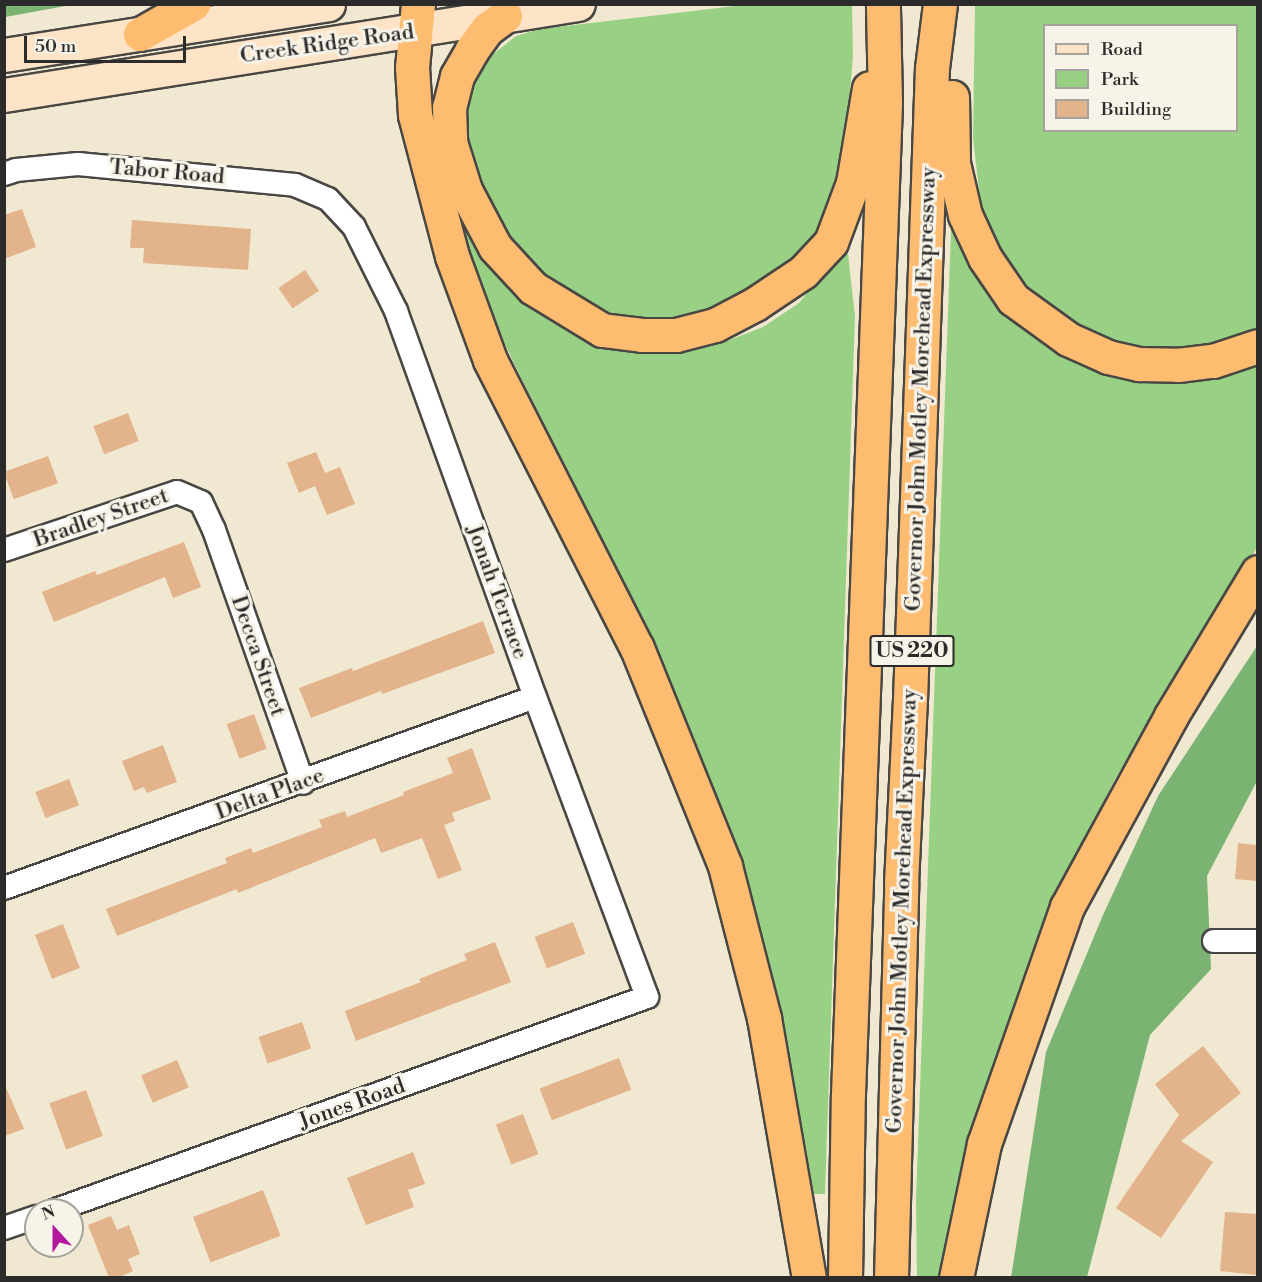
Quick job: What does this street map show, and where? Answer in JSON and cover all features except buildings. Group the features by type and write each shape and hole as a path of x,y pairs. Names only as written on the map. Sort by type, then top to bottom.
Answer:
{"highway":[{"path":"140,34 192,4"},
{"name":"Governor John Motley Morehead Expressway","path":"845,1278 848,1094 885,103 883,4"},
{"path":"940,15 951,64 953,163 965,216 985,258 1013,299 1068,339 1108,357 1138,364 1178,365 1214,361 1257,346"},
{"name":"Governor John Motley Morehead Expressway","path":"891,1278 900,895 911,689 932,68 940,15"},
{"path":"505,16 487,29 472,50 457,76 449,107 450,142 465,190 495,247 533,288 602,330 642,335 676,335 715,326 755,304 803,272 831,243 853,183 864,110 882,37"},
{"path":"416,18 412,67 415,115 452,256 490,360 637,648 725,866 764,1018 809,1278"},
{"path":"956,1278 984,1143 1067,907 1171,716 1257,572"}],"main road":[{"name":"Creek Ridge Road","path":"4,55 328,4"},
{"name":"Creek Ridge Road","path":"4,94 416,18 505,16 578,4"}],"street":[{"name":"Tabor Road","path":"4,174 16,170 78,164 295,185 328,199"},
{"name":"Jonah Terrace","path":"328,199 354,227 396,311 535,697 647,996"},
{"name":"Bradley Street","path":"4,550 177,492 201,502 214,530"},
{"name":"Decca Street","path":"214,530 303,783"},
{"name":"Delta Place","path":"4,888 303,783 535,697"},
{"path":"1214,941 1257,941"},
{"name":"Jones Road","path":"84,1200 647,996"},
{"path":"4,1228 24,1221"}],"green space":[{"path":"5,4 71,4 71,5 5,17"},
{"path":"744,5 852,5 853,56 845,154 818,237 795,263 731,309 662,323 618,317 577,300 537,272 510,241 485,198 469,157 463,123 470,90 486,60 516,36 540,29"},
{"path":"975,5 1257,5 1257,331 1197,350 1147,351 1100,337 1049,307 1010,272 988,229 981,207 973,138"},
{"path":"442,166 511,284 545,317 585,336 631,351 676,351 722,343 763,327 799,303 837,256 848,254 855,316 825,1194 812,1194 793,1084 762,955 658,658 493,320"},
{"path":"959,228 1003,307 1174,379 1225,375 1257,364 1258,546 1115,779 1061,888 946,1277 917,1278 916,1199 951,230"},
{"path":"1257,646 1257,781 1207,876 1211,969 1150,1035 1087,1277 1011,1278 1046,1052 1103,915 1158,796"}]}
